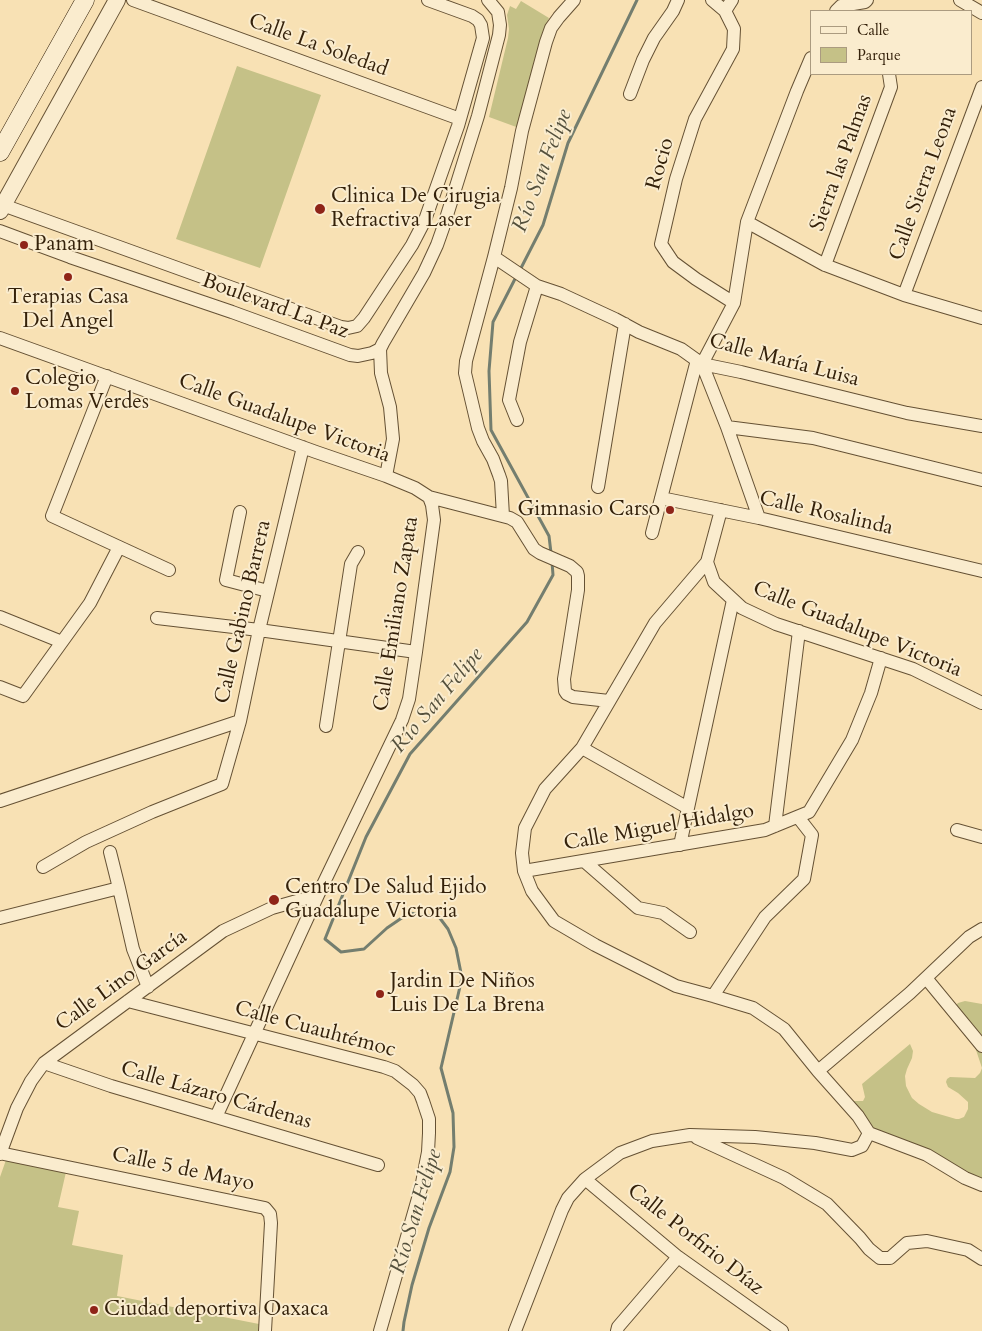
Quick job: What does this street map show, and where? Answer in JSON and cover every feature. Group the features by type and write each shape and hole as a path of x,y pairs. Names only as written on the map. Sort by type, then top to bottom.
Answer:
{"main road":[{"path":"0,152 85,0"}],"street":[{"path":"1,206 117,0"},
{"name":"Calle La Soledad","path":"133,0 460,119"},
{"name":"Boulevard La Paz","path":"1,206 341,327 352,328 357,326 422,228 460,119 483,38 481,25 478,20 428,0"},
{"path":"386,476 393,439 390,407 381,373 380,349 424,273 437,246 476,124 500,25 498,12 488,0"},
{"path":"503,516 500,475 480,435 470,397 465,373 467,355 494,257 511,188 522,131 546,42 551,28 574,0"},
{"path":"630,94 654,38 673,11 678,0"},
{"path":"712,0 725,11 732,0"},
{"path":"837,10 841,6 865,2 866,0"},
{"path":"960,0 982,13"},
{"name":"Rocio","path":"725,11 734,29 733,49 695,119 676,179 661,244 674,262 696,279 734,303"},
{"path":"652,533 700,362 734,303 746,222 810,60"},
{"name":"Sierra las Palmas","path":"825,265 891,88 889,75"},
{"name":"Calle Sierra Leona","path":"904,295 982,87"},
{"path":"746,222 825,265 904,295 982,318"},
{"name":"Boulevard La Paz","path":"0,231 350,355 365,356 380,349"},
{"name":"Calle María Luisa","path":"494,257 534,284 561,294 639,332 681,348 700,362 907,413 982,426"},
{"path":"517,420 509,400 534,284"},
{"path":"598,487 625,324"},
{"name":"Calle Guadalupe Victoria","path":"0,338 303,448 386,476 416,488 429,497 503,516 518,522 532,547 540,553 573,568 577,572 578,583 564,674 565,691 569,696 573,697 609,701"},
{"path":"700,362 727,427 759,518"},
{"path":"107,376 52,516 169,570"},
{"path":"727,427 813,438 982,480"},
{"name":"Calle Gabino Barrera","path":"43,867 86,842 152,812 222,784 240,721 268,591 303,448"},
{"name":"Calle Emiliano Zapata","path":"216,1117 318,895 402,720 408,699 416,652 434,520 429,497"},
{"name":"Calle Rosalinda","path":"661,498 759,518 982,571"},
{"path":"721,510 707,562 655,623 582,748 545,789 525,828 522,854 524,871 532,891 554,921 595,945 676,986 752,1008 784,1029 858,1116 869,1133 927,1155 965,1178 982,1185"},
{"path":"240,512 226,580 268,591"},
{"path":"0,687 23,696 90,603 119,547"},
{"path":"326,726 351,564 358,552"},
{"name":"Calle Guadalupe Victoria","path":"707,562 714,582 742,608 776,624 913,670 982,703"},
{"path":"680,845 733,600"},
{"path":"0,617 62,642"},
{"path":"157,618 416,652"},
{"path":"775,826 799,631"},
{"name":"Calle Miguel Hidalgo","path":"524,871 765,830 809,812 852,740 871,693 881,658"},
{"path":"0,801 240,721"},
{"path":"582,748 688,808"},
{"path":"713,996 765,917 804,879 812,835 798,817"},
{"path":"957,830 982,837"},
{"path":"110,852 133,949 148,987"},
{"path":"584,861 638,908 663,913 690,932"},
{"path":"0,918 120,888"},
{"name":"Calle Lino García","path":"0,1153 17,1108 31,1081 44,1064 223,932 272,908 318,895"},
{"path":"818,1071 910,993 968,938 982,929"},
{"path":"926,978 982,1046"},
{"name":"Calle Cuauhtémoc","path":"128,1001 384,1067 394,1071 413,1085 420,1093 428,1119 428,1152 421,1188 380,1331"},
{"name":"Calle Lázaro Cárdenas","path":"44,1064 378,1165"},
{"path":"516,1331 568,1198 586,1179 620,1154 652,1141 690,1135 755,1137 852,1150 862,1146 869,1133"},
{"path":"690,1135 784,1178 827,1204 869,1249 880,1258 890,1258 907,1243 927,1240 968,1250 982,1259"},
{"name":"Calle 5 de Mayo","path":"0,1153 265,1208 270,1214 271,1223 265,1331"},
{"name":"Calle Porfirio Díaz","path":"586,1179 678,1257 782,1331"},
{"path":"617,1331 618,1327 678,1257"}],"green space":[{"path":"521,1 549,18 534,61 519,128 489,117 508,38 507,15 510,6 516,9"},
{"path":"237,66 321,95 260,268 176,239"},
{"path":"965,1001 982,1004 982,1068 974,1044 954,1007 958,1003"},
{"path":"910,1044 913,1051 912,1058 905,1076 906,1086 912,1098 932,1112 959,1119 964,1117 968,1109 968,1102 948,1087 947,1079 950,1077 975,1078 982,1068 982,1186 906,1148 864,1122 853,1101 863,1101 865,1097 862,1084"},
{"path":"6,1160 66,1172 58,1207 79,1211 72,1245 123,1255 117,1296 259,1324 258,1331 0,1331 0,1177"}],"waterway":[{"name":"Río San Felipe","path":"520,270 543,225 568,143 637,0"},
{"name":"Río San Felipe","path":"517,275 493,322 489,371 491,430 549,536 551,553"},
{"name":"Río San Felipe","path":"403,1331 412,1285 429,1228 450,1172 454,1147 453,1113 441,1068 462,978 456,948 448,929 439,917 409,913 387,928 364,949 341,952 325,939 366,837 410,754 527,622 553,575 552,562"}],"place":[{"name":"Clinica De Cirugia Refractiva Laser","path":"320,209"},
{"name":"Panam","path":"24,245"},
{"name":"Terapias Casa Del Angel","path":"68,277"},
{"name":"Colegio Lomas Verdes","path":"15,391"},
{"name":"Gimnasio Carso","path":"670,510"},
{"name":"Centro De Salud Ejido Guadalupe Victoria","path":"274,900"},
{"name":"Jardin De Niños Luis De La Brena","path":"380,994"},
{"name":"Ciudad deportiva Oaxaca","path":"94,1310"}]}
